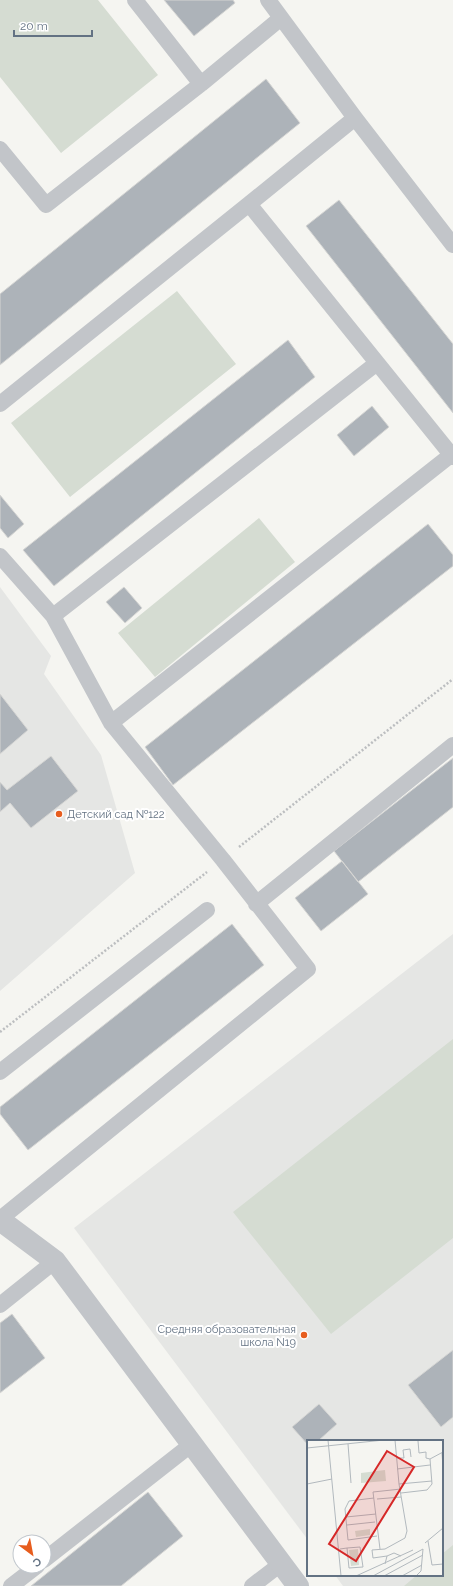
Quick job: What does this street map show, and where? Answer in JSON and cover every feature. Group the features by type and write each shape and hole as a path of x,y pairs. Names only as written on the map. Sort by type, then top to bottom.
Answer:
{"street":[{"path":"0,1220 55,1261 298,1586"}],"lane":[{"path":"135,0 201,84"},
{"path":"268,0 355,118 453,245"},
{"path":"0,149 46,205 201,84 282,18"},
{"path":"0,404 355,118"},
{"path":"111,723 452,456 249,204"},
{"path":"53,616 377,363"},
{"path":"0,556 53,616 111,723 223,860 308,969 0,1220"},
{"path":"256,904 453,745"},
{"path":"0,1072 207,910"},
{"path":"0,1305 55,1261"},
{"path":"52,1554 192,1444"},
{"path":"252,1586 282,1563"},
{"path":"11,1586 26,1574"}],"shaded area":[{"path":"0,0 98,0 158,75 61,153 0,77"},
{"path":"177,291 236,364 70,497 11,423"},
{"path":"259,518 295,562 155,677 118,633"},
{"name":"Детский сад №122","path":"0,587 51,656 44,674 101,755 135,873 0,991"},
{"name":"Средняя образовательная школа N19","path":"453,934 453,1586 343,1586 336,1576 443,1576 443,1440 307,1440 307,1539 74,1228"},
{"path":"453,1039 453,1238 331,1334 233,1212"},
{"path":"453,1545 453,1586 404,1586 416,1576 443,1576 443,1553"}],"building":[{"path":"164,0 233,0 235,3 194,36"},
{"path":"266,79 300,123 0,365 0,294"},
{"path":"339,200 453,344 453,413 306,226"},
{"path":"288,340 315,377 54,586 23,550"},
{"path":"372,406 389,427 354,456 337,435"},
{"path":"0,495 24,524 8,538 0,528"},
{"path":"428,524 453,555 453,566 173,785 145,747"},
{"path":"124,587 142,608 125,623 106,602"},
{"path":"0,694 28,730 0,754"},
{"path":"51,756 78,791 31,828 10,803 0,812 0,782 7,790"},
{"path":"453,758 453,807 358,882 334,851"},
{"path":"342,861 368,894 321,931 295,898"},
{"path":"232,924 264,965 28,1150 0,1114 0,1107"},
{"path":"12,1314 45,1358 0,1393 0,1323"},
{"path":"453,1350 453,1417 441,1427 408,1385"},
{"path":"319,1404 337,1424 319,1440 307,1440 307,1444 292,1427"},
{"path":"148,1492 183,1536 121,1586 31,1586 46,1574 52,1574 52,1569"}],"place":[{"name":"Детский сад №122","path":"59,814"},
{"name":"Средняя образовательная школа N19","path":"304,1335"}]}
